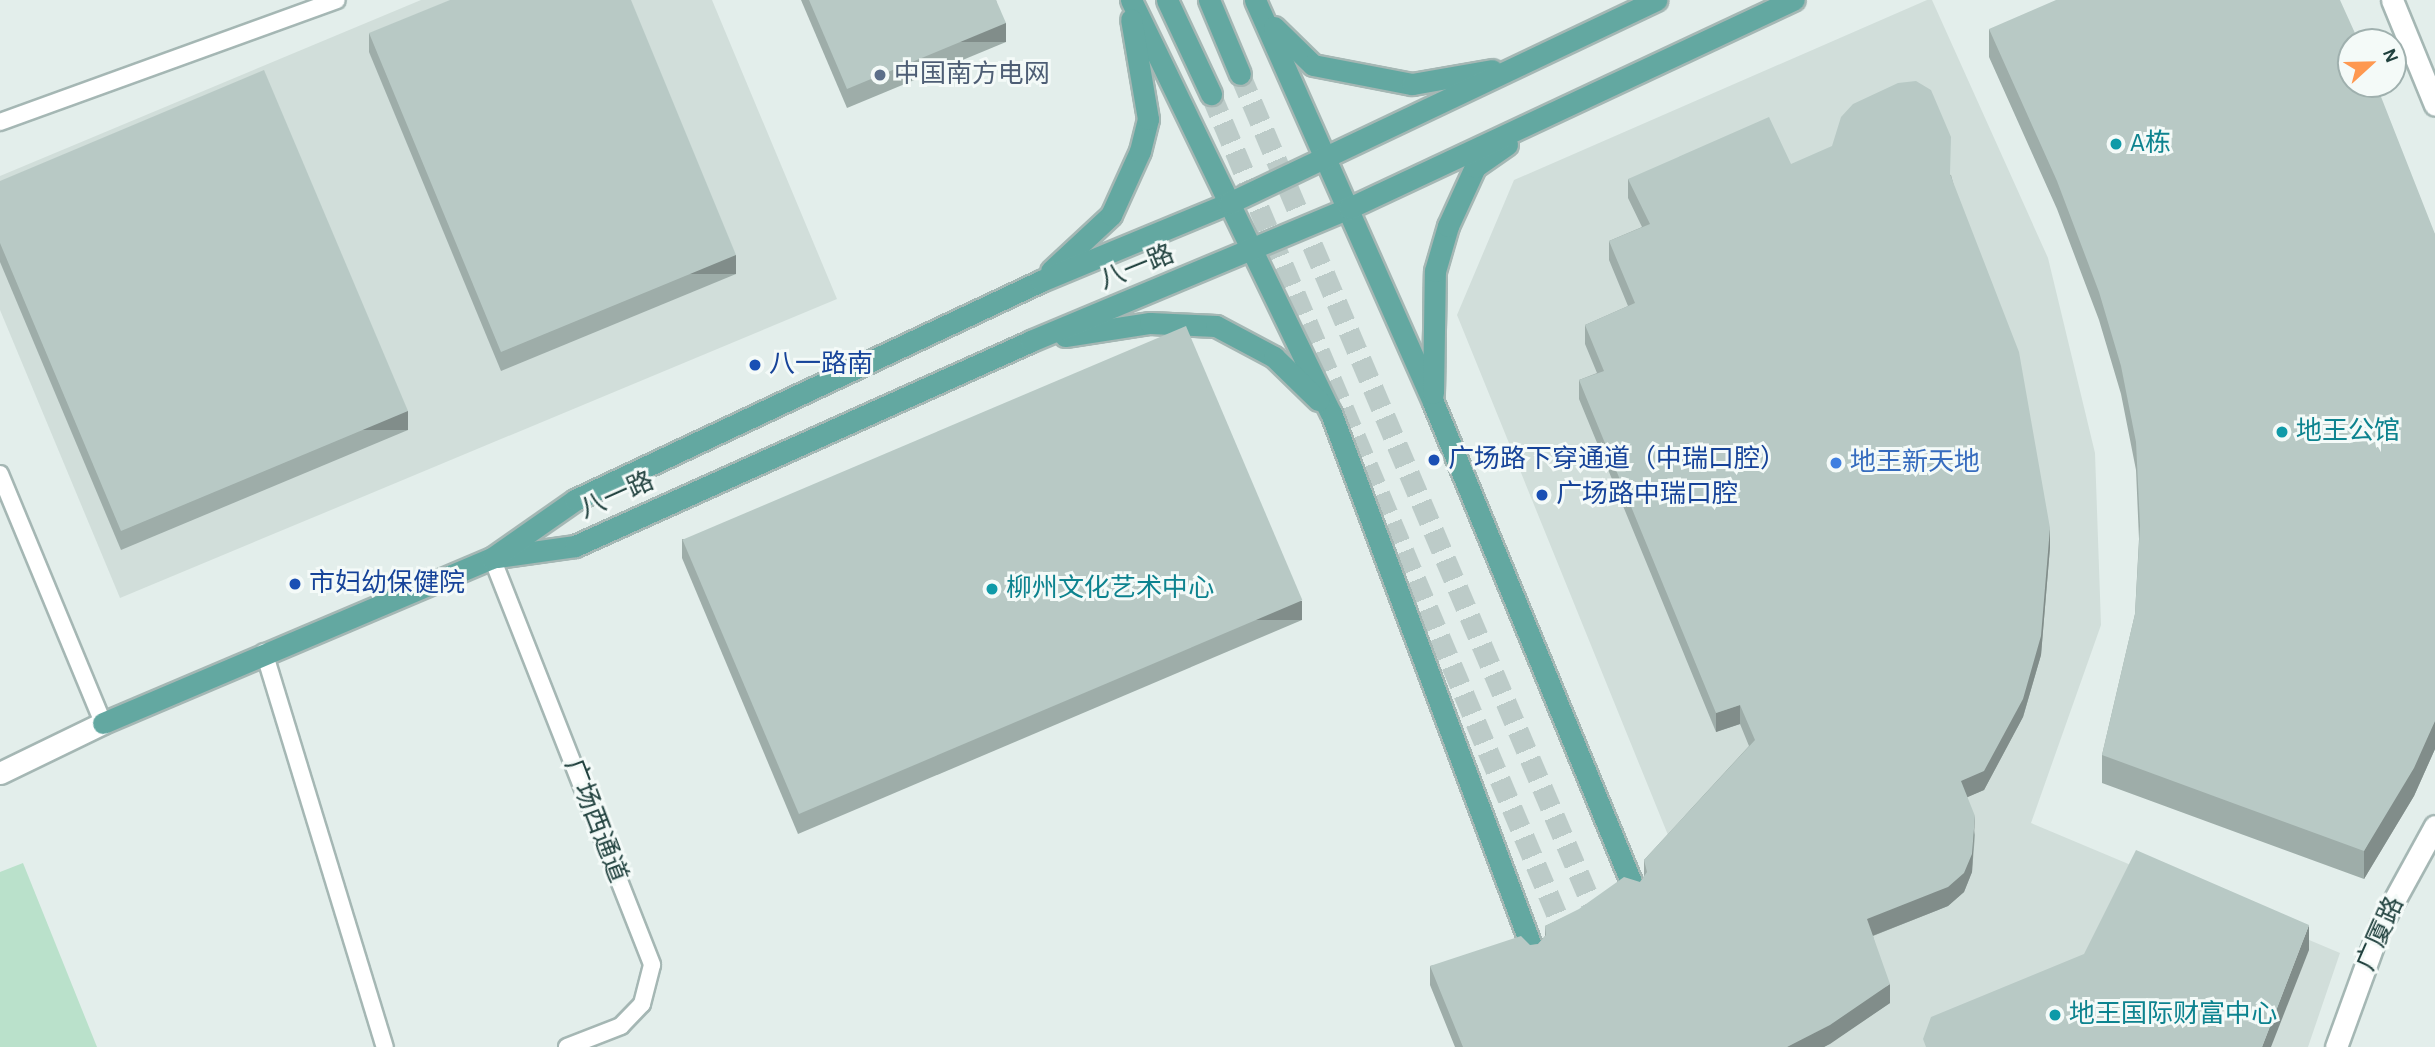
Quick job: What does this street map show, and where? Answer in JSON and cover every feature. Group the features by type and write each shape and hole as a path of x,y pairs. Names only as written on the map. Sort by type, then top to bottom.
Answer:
{"main road":[{"path":"1129,0 1331,413 1533,951"},
{"path":"1041,281 1111,215 1140,150 1148,119 1146,90 1129,0"},
{"path":"1167,0 1211,94"},
{"path":"1209,0 1240,74"},
{"name":"八一路","path":"103,723 264,652 492,558 575,500 1041,281 1229,203 1656,0"},
{"name":"八一路","path":"492,558 575,546 1031,341 1250,252 1349,208 1794,0"},
{"path":"1259,8 1313,65 1325,68 1412,84 1518,66"},
{"path":"1259,8 1327,156 1433,402 1634,889"},
{"path":"1433,402 1435,271 1448,226 1475,167 1550,114"},
{"path":"1031,341 1150,323 1216,326 1274,357 1331,413"}],"street":[{"path":"2392,0 2435,105"},
{"path":"0,773 103,723"},
{"name":"广厦路","path":"2336,1047 2380,926 2435,826"}],"lane":[{"path":"0,122 337,0"},
{"path":"0,474 103,723"},
{"name":"广场西通道","path":"492,558 652,965 642,1004 621,1026 567,1047"},
{"path":"264,652 385,1047"}],"shaded area":[{"path":"421,0 712,0 837,299 120,598 0,310 0,176"},
{"path":"1932,0 2048,258 2095,453 2101,625 2031,823 2340,953 2308,1047 1754,1047 1457,315 1514,180"}],"green space":[{"path":"23,863 97,1047 0,1047 0,872"}],"building":[{"path":"450,0 631,0 736,255 501,352 369,33"},
{"name":"中国南方电网","path":"809,0 996,0 1006,23 847,89"},
{"name":"地王公馆","path":"2056,0 2340,0 2353,28 2337,28 2337,98 2382,98 2435,234 2435,721 2414,768 2364,851 2102,755 2135,614 2140,526 2136,442 2121,366 2099,292 2057,181 1989,29"},
{"path":"264,70 408,411 121,531 0,243 0,181"},
{"name":"地王新天地","path":"1916,81 1931,90 1951,137 1950,174 2019,352 2050,528 2041,636 2023,699 1984,771 1961,781 1975,816 1972,854 1964,873 1948,887 1867,919 1890,984 1830,1025 1787,1047 1463,1047 1430,966 1521,936 1530,945 1538,944 1546,935 1545,926 1579,909 1624,877 1640,882 1647,872 1644,860 1755,740 1740,705 1716,713 1579,380 1604,371 1585,325 1635,303 1609,241 1650,224 1628,179 1769,117 1791,164 1832,146 1841,117 1853,104 1898,83"},
{"name":"柳州文化艺术中心","path":"1186,326 1302,600 799,814 682,540"},
{"path":"2136,850 2309,925 2262,1047 1926,1047 1923,1039 1931,1017 2084,954"}],"tunnel":[{"path":"1240,74 1601,926"},
{"path":"1211,94 1569,943"}],"place":[{"name":"中国南方电网","path":"880,75"},
{"name":"A栋","path":"2116,144"},
{"name":"八一路南","path":"755,365"},
{"name":"地王公馆","path":"2282,432"},
{"name":"广场路下穿通道（中瑞口腔）","path":"1434,460"},
{"name":"地王新天地","path":"1836,463"},
{"name":"广场路中瑞口腔","path":"1542,495"},
{"name":"市妇幼保健院","path":"295,584"},
{"name":"柳州文化艺术中心","path":"992,589"},
{"name":"地王国际财富中心","path":"2055,1015"}]}
